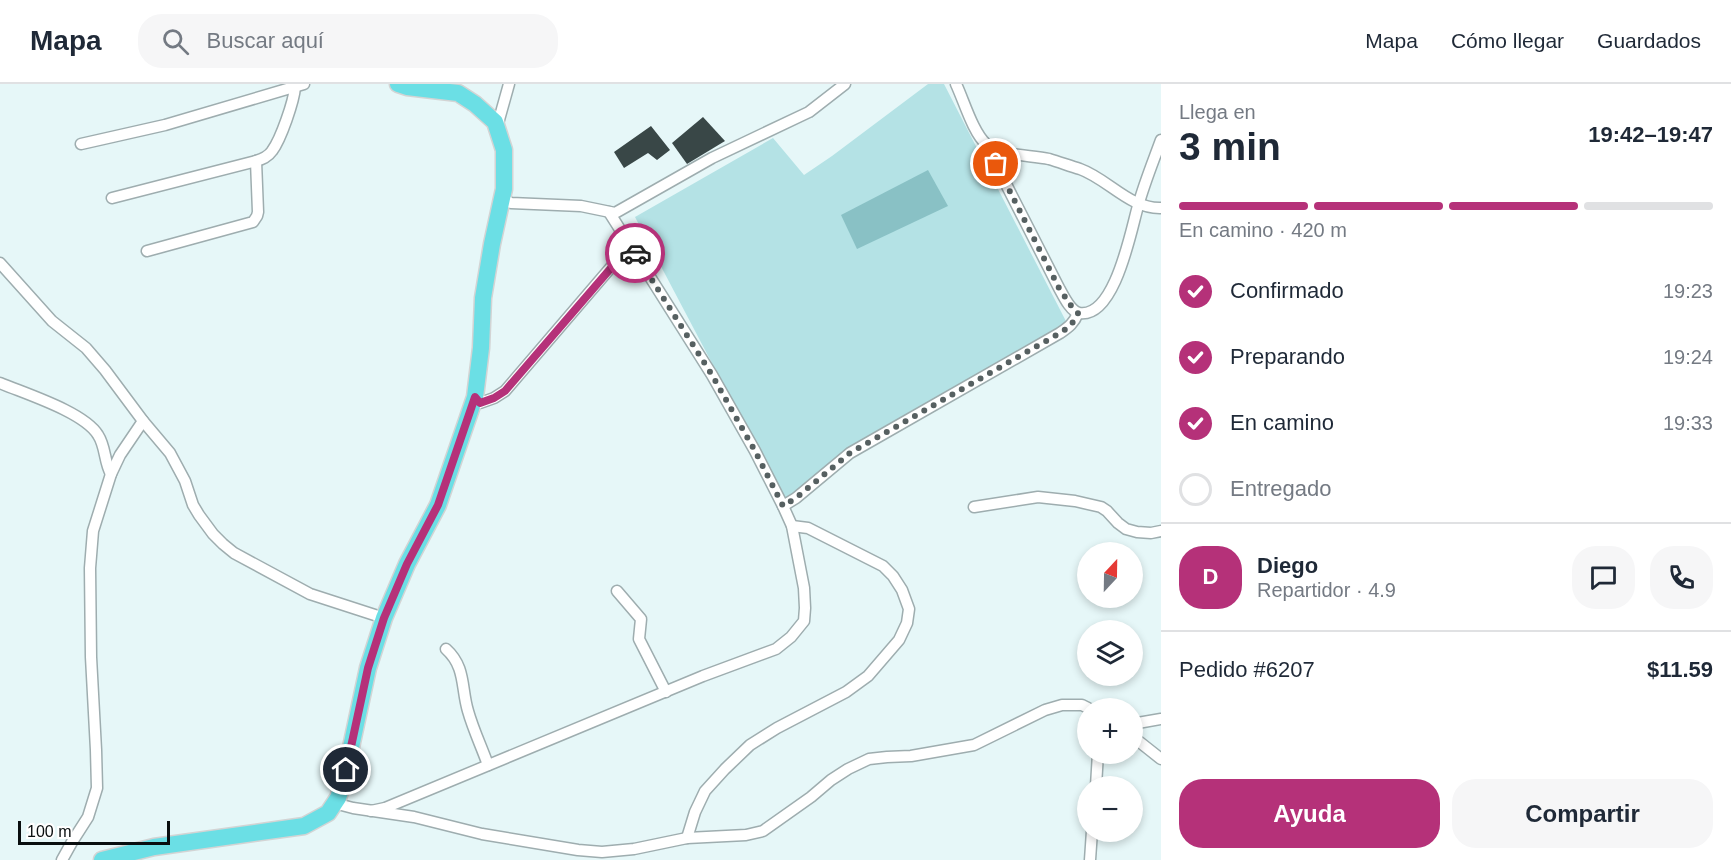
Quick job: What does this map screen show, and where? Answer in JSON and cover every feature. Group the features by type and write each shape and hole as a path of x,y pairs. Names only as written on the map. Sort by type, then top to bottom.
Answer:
{"main road":[{"path":"102,860 154,847 304,825 328,813 338,798 368,668 384,618 407,564 438,505 475,397 481,348 483,298 504,189 504,150 495,122 475,104 458,93 398,84"}],"street":[{"path":"497,129 509,84"},
{"path":"504,189 503,199 511,203 581,206 615,213 712,158 809,112 845,84"},
{"path":"956,84 977,132 985,143 1059,288 1078,313 1097,309 1123,264 1138,204 1161,140"},
{"path":"81,144 165,124 297,85"},
{"path":"112,198 266,157 272,151 297,85"},
{"path":"985,143 1005,153 1050,160 1083,170 1138,204 1152,209 1161,208"},
{"path":"147,251 253,222 258,212 256,161"},
{"path":"371,811 385,808 776,649 791,637 804,621 804,588 792,526 783,506 712,375 609,212"},
{"path":"475,397 480,403 505,391 630,246"},
{"path":"0,263 52,321 96,359 170,453 185,480 193,505 213,534 223,544 234,553 310,594 384,618"},
{"path":"783,506 850,453 1070,327 1078,313"},
{"path":"0,382 63,408 92,427 102,443 111,474"},
{"path":"62,860 88,817 97,788 91,657 90,568 93,531 111,474 120,455 143,421"},
{"path":"974,507 1038,497 1075,501 1101,507 1126,529 1151,533 1161,531"},
{"path":"687,838 695,812 705,791 725,769 750,746 768,734 846,692 868,676 899,640 907,623 909,609 902,590 883,566 808,528 792,526"},
{"path":"617,591 641,620 639,639 666,692"},
{"path":"446,649 455,657 460,668 468,711 488,765"},
{"path":"334,803 414,817 482,834 578,850 635,855 687,838 746,835 763,831 831,780 869,759 911,756 974,745 1045,710 1062,705 1077,705"},
{"path":"1143,722 1161,719"},
{"path":"1143,745 1161,759"},
{"path":"1089,860 1091,842"}],"shaded area":[{"path":"928,84 944,84 1071,331 946,395 780,505 754,443 635,217 773,138 804,175"},
{"path":"928,170 948,206 857,249 841,215"}],"building":[{"path":"703,117 725,141 687,164 672,143"},
{"path":"651,126 670,150 657,160 648,153 624,168 614,152"}],"way so far":[{"path":"635,253 712,375 783,506 850,453 1060,333 1070,327 1076,319 1078,313 1059,288 996,164"}],"route":[{"path":"346,770 368,668 384,618 407,564 438,505 475,397 480,403 505,391 630,246 635,253"}]}
